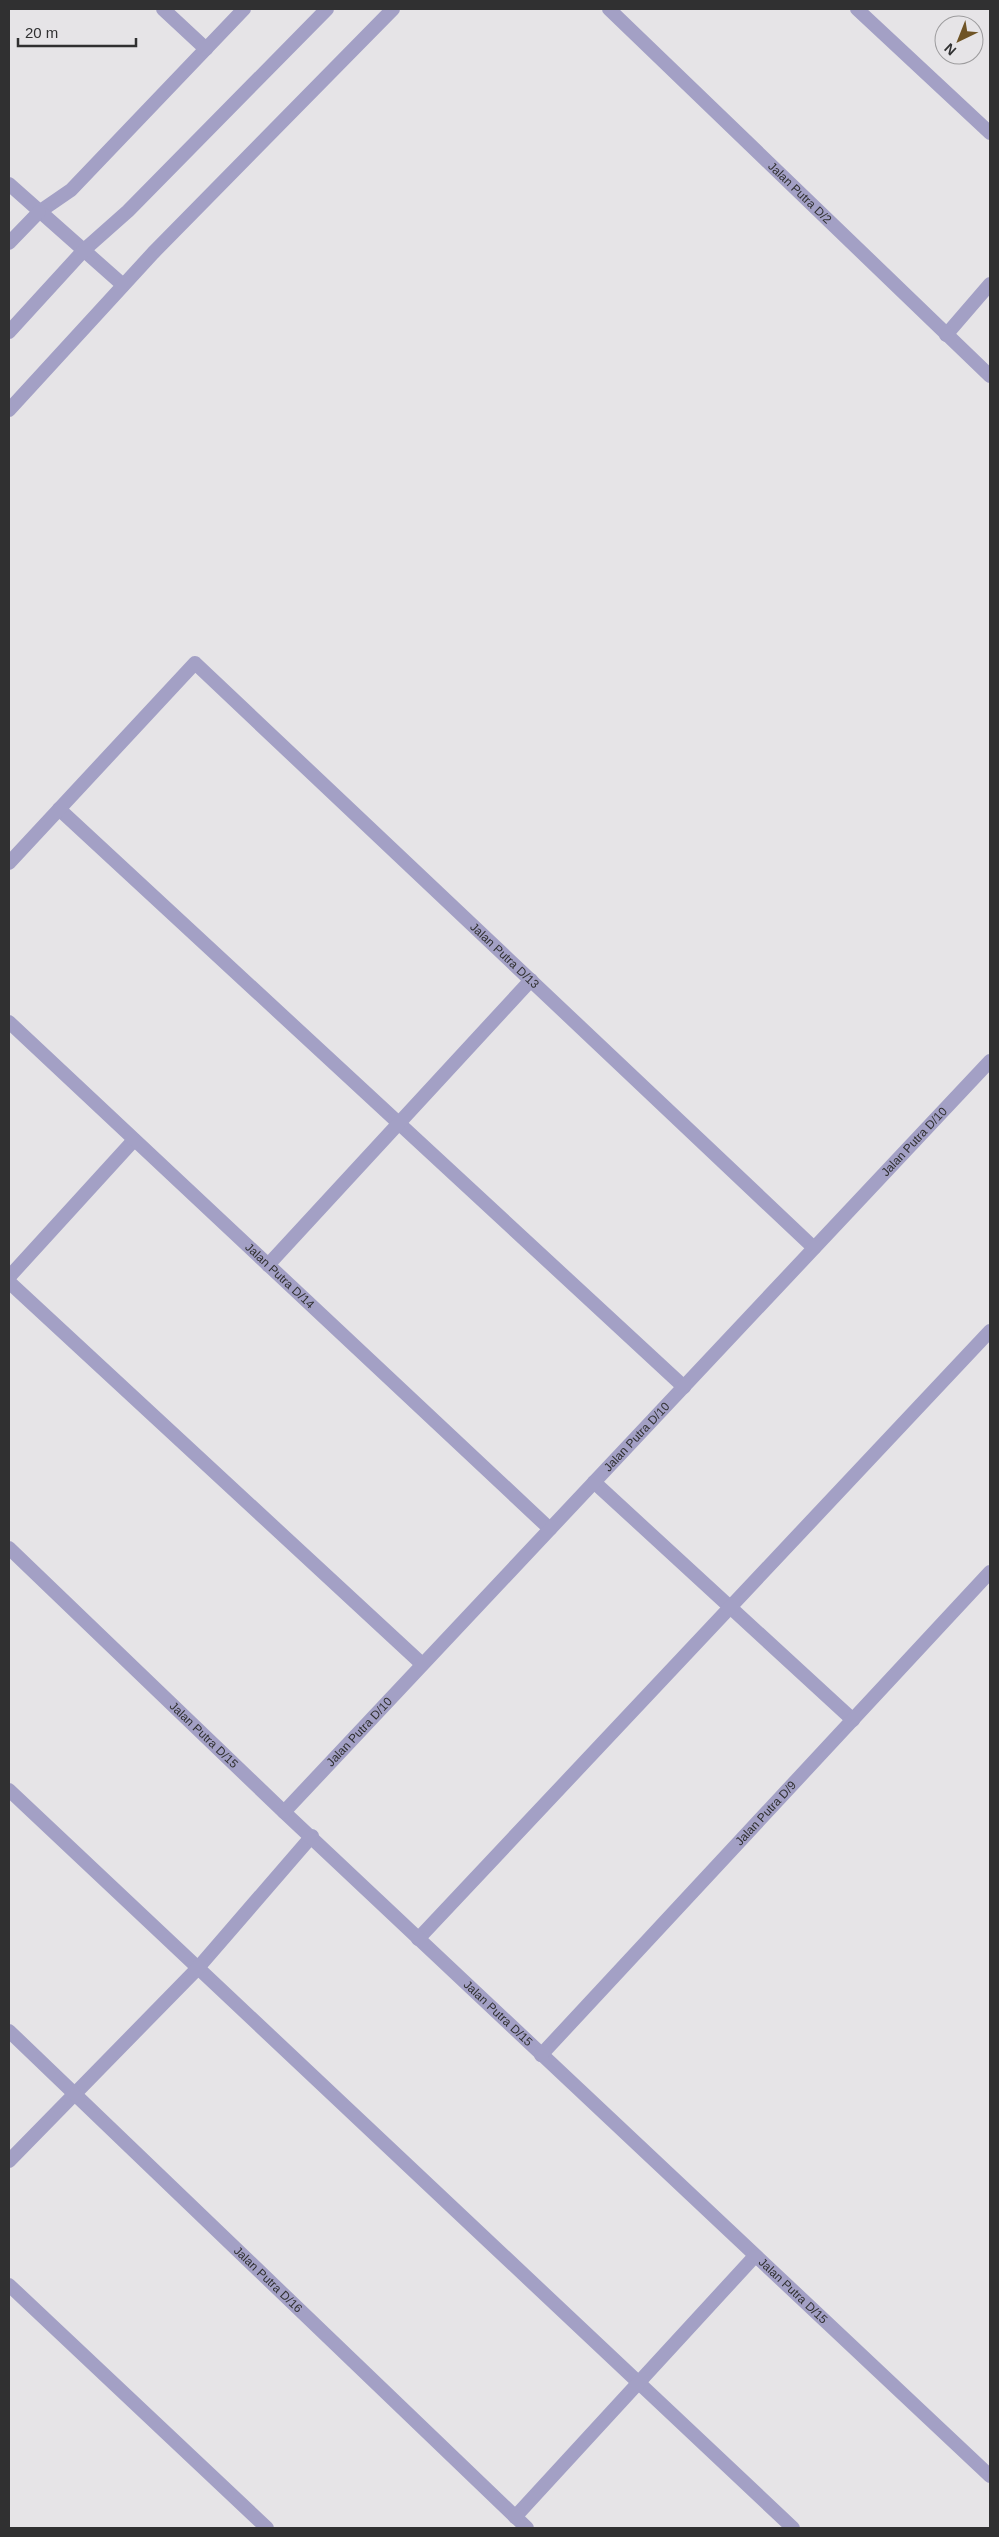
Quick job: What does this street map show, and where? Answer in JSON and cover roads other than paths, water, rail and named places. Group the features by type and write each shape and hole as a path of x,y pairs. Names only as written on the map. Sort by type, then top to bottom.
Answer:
{"street":[{"path":"163,9 206,49"},
{"path":"9,243 39,212 71,190 244,9"},
{"path":"9,332 84,250 128,211 327,9"},
{"path":"9,410 122,286 393,9"},
{"name":"Jalan Putra D/2","path":"609,9 990,376"},
{"path":"857,9 990,133"},
{"path":"9,184 122,286"},
{"path":"946,335 990,284"},
{"name":"Jalan Putra D/13","path":"59,809 196,664 814,1248"},
{"path":"9,863 59,809 684,1387"},
{"path":"268,1265 531,980"},
{"name":"Jalan Putra D/14","path":"9,1022 550,1529"},
{"name":"Jalan Putra D/10","path":"284,1812 990,1062"},
{"path":"9,1277 134,1140"},
{"path":"9,1282 422,1664"},
{"path":"418,1938 990,1331"},
{"path":"594,1482 853,1720"},
{"name":"Jalan Putra D/15","path":"9,1548 284,1812 312,1836 541,2055 990,2476"},
{"name":"Jalan Putra D/9","path":"541,2055 990,1572"},
{"path":"9,1790 793,2528"},
{"path":"9,2161 196,1968 312,1836"},
{"name":"Jalan Putra D/16","path":"9,2031 527,2528"},
{"path":"515,2517 755,2256"},
{"path":"9,2285 266,2528"}]}
